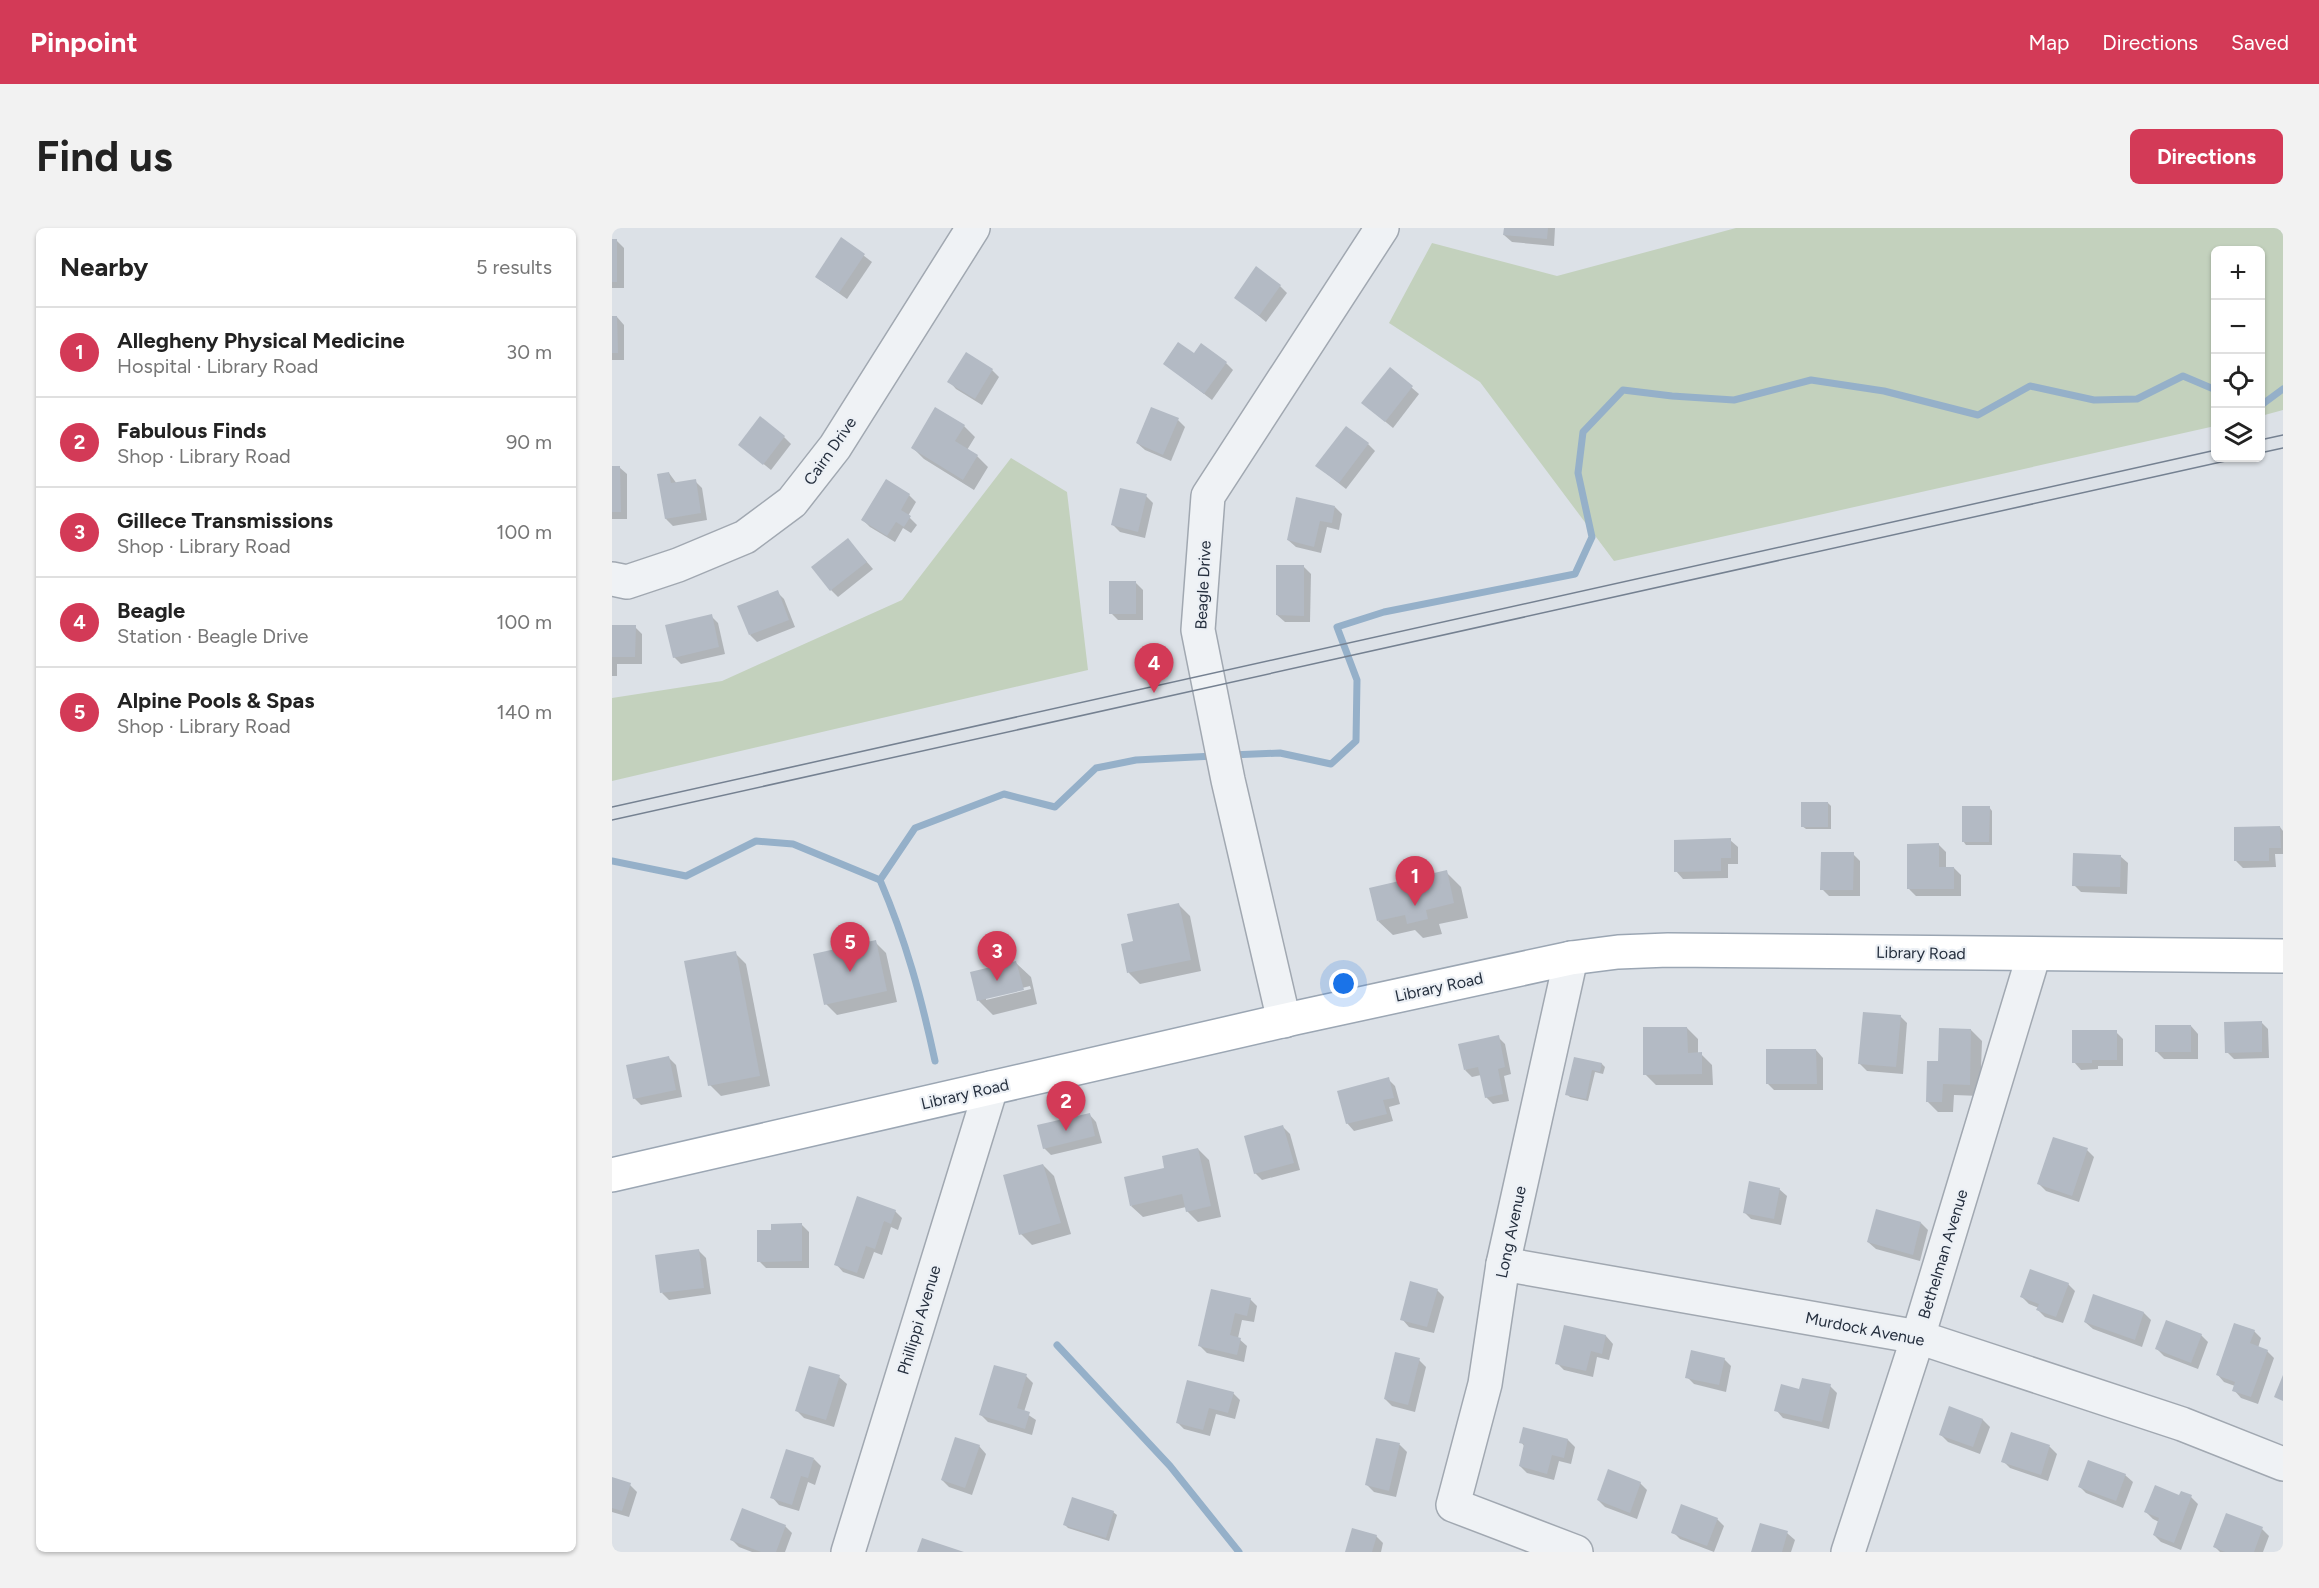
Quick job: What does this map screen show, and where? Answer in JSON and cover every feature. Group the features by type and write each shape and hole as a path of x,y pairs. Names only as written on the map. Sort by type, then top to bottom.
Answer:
{"main road":[{"name":"Library Road","path":"612,1175 1284,1021 1571,958 1618,952 1668,950 2283,956"}],"street":[{"name":"Cairn Drive","path":"612,579 627,582 678,565 745,537 792,502 836,447 972,228"},
{"name":"Beagle Drive","path":"1284,1021 1228,780 1198,630 1208,496 1382,228"},
{"name":"Bethelman Avenue","path":"1848,1552 1918,1337 2034,954"},
{"name":"Long Avenue","path":"1571,958 1503,1264 1485,1384 1453,1506 1576,1552"},
{"name":"Phillippi Avenue","path":"848,1552 991,1088"},
{"name":"Murdock Avenue","path":"1503,1264 1918,1337 2182,1424 2283,1464"}],"green space":[{"path":"1736,228 2283,228 2283,410 2265,415 2265,246 2211,246 2211,427 1614,561 1480,382 1389,323 1432,243 1557,276"},
{"path":"1011,458 1067,492 1088,670 612,781 612,698 722,681 902,600"}],"building":[{"path":"1504,228 1548,228 1547,239 1503,235"},
{"path":"841,237 865,254 839,293 815,277"},
{"path":"612,239 617,239 617,282 612,282"},
{"path":"1256,266 1281,285 1259,316 1234,298"},
{"path":"612,316 617,316 618,353 612,353"},
{"path":"1178,342 1194,353 1201,343 1227,362 1204,394 1163,364"},
{"path":"966,352 993,369 975,399 947,382"},
{"path":"1390,367 1413,386 1385,422 1361,403"},
{"path":"935,407 965,425 955,441 978,455 963,480 911,448"},
{"path":"1151,407 1179,418 1163,455 1136,443"},
{"path":"760,416 785,436 763,465 738,445"},
{"path":"1346,426 1369,443 1339,483 1315,466"},
{"path":"612,466 620,466 621,512 612,512"},
{"path":"669,472 671,483 696,479 701,513 665,519 657,474"},
{"path":"886,479 910,494 901,510 911,516 904,527 896,522 887,536 861,520"},
{"path":"1120,488 1147,494 1138,532 1111,525"},
{"path":"1296,497 1335,506 1332,523 1320,521 1314,547 1287,540"},
{"path":"848,538 867,562 830,591 811,567"},
{"path":"1276,565 1304,565 1304,616 1276,615"},
{"path":"1109,581 1136,581 1136,614 1109,614"},
{"path":"778,590 789,620 749,635 737,606"},
{"path":"712,614 719,647 673,658 665,625"},
{"path":"612,625 636,625 635,657 612,657"},
{"path":"1801,802 1828,802 1828,827 1801,827"},
{"path":"1962,806 1990,806 1989,842 1962,842"},
{"path":"2280,826 2281,848 2269,848 2269,861 2234,861 2234,827"},
{"path":"1731,838 1731,858 1721,858 1721,871 1674,872 1674,840"},
{"path":"1939,843 1939,867 1954,867 1954,889 1907,889 1907,844"},
{"path":"1821,852 1854,852 1853,890 1820,890"},
{"path":"2073,853 2121,855 2120,887 2072,886"},
{"path":"1447,870 1454,903 1426,910 1428,919 1407,924 1405,915 1377,921 1369,888"},
{"path":"1179,903 1191,960 1127,973 1121,944 1133,941 1127,914"},
{"path":"876,940 887,991 824,1005 813,954"},
{"path":"736,951 760,1076 708,1086 684,961"},
{"path":"1016,961 1024,990 977,1001 970,972"},
{"path":"1863,1012 1901,1015 1896,1067 1858,1064"},
{"path":"2262,1021 2262,1052 2225,1053 2224,1022"},
{"path":"2155,1025 2191,1025 2191,1052 2155,1052"},
{"path":"1643,1027 1687,1027 1688,1053 1702,1052 1702,1074 1643,1075"},
{"path":"1939,1028 1971,1029 1970,1085 1943,1084 1942,1102 1926,1102 1927,1061 1938,1061"},
{"path":"2072,1030 2117,1030 2117,1060 2072,1063"},
{"path":"1499,1035 1505,1067 1498,1069 1503,1094 1485,1098 1478,1067 1464,1070 1458,1044"},
{"path":"1766,1049 1816,1049 1817,1084 1766,1084"},
{"path":"669,1056 676,1090 633,1099 626,1065"},
{"path":"1574,1057 1602,1063 1600,1072 1592,1070 1586,1099 1565,1095"},
{"path":"1389,1077 1394,1098 1383,1100 1387,1114 1346,1124 1337,1091"},
{"path":"1090,1113 1095,1136 1043,1149 1037,1125"},
{"path":"1283,1125 1294,1163 1254,1174 1244,1136"},
{"path":"2053,1137 2088,1148 2072,1196 2037,1184"},
{"path":"1198,1148 1211,1206 1186,1212 1182,1194 1130,1206 1124,1177 1164,1168 1162,1156"},
{"path":"1043,1164 1061,1223 1019,1235 1003,1175"},
{"path":"1749,1181 1780,1188 1774,1219 1743,1213"},
{"path":"857,1196 896,1210 891,1224 884,1221 875,1249 866,1246 857,1273 834,1265"},
{"path":"1876,1209 1921,1222 1913,1255 1867,1242"},
{"path":"802,1223 802,1261 757,1262 757,1230 771,1230 771,1224"},
{"path":"699,1249 704,1288 660,1293 655,1255"},
{"path":"2030,1269 2069,1283 2056,1317 2036,1310 2039,1304 2020,1297"},
{"path":"1410,1281 1438,1289 1427,1327 1400,1320"},
{"path":"1211,1289 1251,1298 1247,1316 1235,1313 1230,1335 1241,1338 1237,1355 1198,1346"},
{"path":"2093,1294 2144,1312 2135,1340 2084,1322"},
{"path":"2166,1320 2202,1334 2191,1363 2155,1349"},
{"path":"2234,1323 2255,1330 2250,1343 2268,1350 2251,1397 2232,1391 2235,1382 2216,1375"},
{"path":"1564,1325 1606,1335 1602,1354 1591,1351 1586,1371 1555,1364"},
{"path":"1691,1350 1725,1358 1719,1385 1685,1378"},
{"path":"1395,1352 1420,1358 1408,1405 1384,1399"},
{"path":"994,1365 1027,1374 1017,1408 1030,1412 1025,1429 979,1415"},
{"path":"809,1366 840,1375 826,1420 795,1411"},
{"path":"2283,1375 2283,1401 2274,1397"},
{"path":"1802,1378 1831,1384 1822,1422 1774,1411 1781,1384 1799,1389"},
{"path":"1187,1380 1234,1392 1228,1413 1209,1408 1203,1430 1176,1423"},
{"path":"1949,1406 1983,1419 1973,1447 1939,1435"},
{"path":"1523,1427 1568,1439 1564,1458 1552,1455 1547,1474 1519,1466 1524,1444 1519,1443"},
{"path":"2011,1432 2050,1445 2041,1475 2001,1462"},
{"path":"955,1437 980,1445 965,1488 941,1480"},
{"path":"1376,1438 1400,1443 1389,1491 1365,1485"},
{"path":"786,1449 814,1458 808,1478 801,1476 792,1505 770,1498"},
{"path":"2088,1460 2126,1474 2116,1501 2078,1487"},
{"path":"1608,1469 1641,1482 1630,1513 1597,1500"},
{"path":"612,1477 631,1483 622,1511 612,1508"},
{"path":"2155,1485 2179,1495 2181,1491 2192,1495 2174,1543 2153,1535 2159,1518 2144,1512"},
{"path":"1072,1497 1114,1511 1106,1538 1063,1525"},
{"path":"1681,1504 1718,1518 1707,1546 1671,1533"},
{"path":"742,1508 786,1525 776,1552 761,1552 730,1540"},
{"path":"2226,1513 2263,1527 2254,1552 2225,1552 2213,1547"},
{"path":"1760,1523 1788,1531 1782,1552 1751,1552"},
{"path":"1352,1528 1377,1535 1372,1552 1345,1552"},
{"path":"922,1538 964,1552 917,1552"}],"waterway":[{"path":"1231,755 1280,753 1331,764 1356,741 1357,680 1337,627 1384,612 1575,574 1592,537 1578,473 1583,432 1623,390 1734,400 1811,380 1884,391 1978,415 2030,386 2094,400 2137,399 2183,376 2211,388"},
{"path":"2265,402 2283,389"},
{"path":"612,861 686,876 756,841 793,844 880,880 915,828 1004,794 1055,807 1096,768 1136,760 1214,756"},
{"path":"880,880 912,969 935,1061"},
{"path":"1057,1345 1170,1466 1239,1552"}],"tram line":[{"path":"2265,439 2283,435"},
{"path":"2265,452 2283,448"},
{"path":"612,807 2211,451"},
{"path":"612,820 2221,462"}],"place":[{"name":"Beagle","path":"1154,693"},
{"name":"Allegheny Physical Medicine","path":"1415,906"},
{"name":"Alpine Pools & Spas","path":"850,972"},
{"name":"Gillece Transmissions","path":"997,981"},
{"name":"Fabulous Finds","path":"1066,1131"}]}
